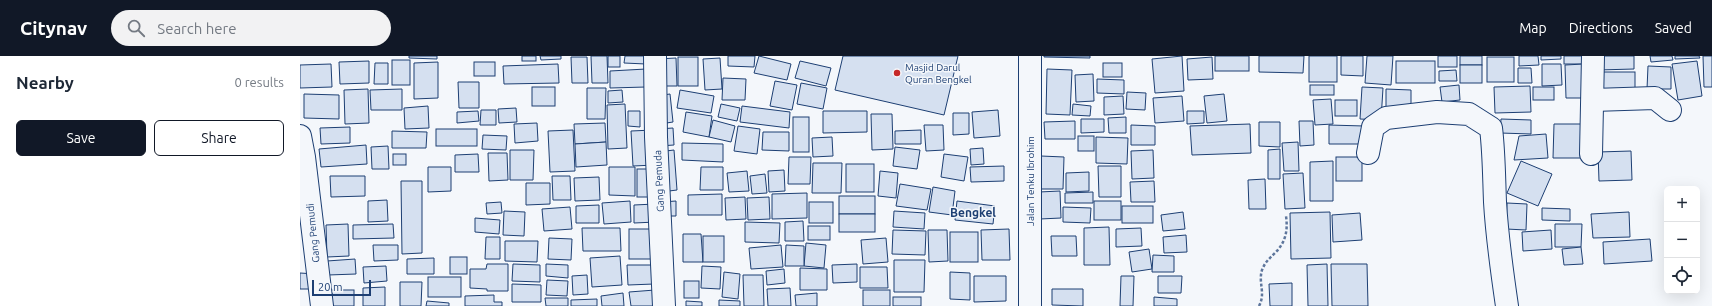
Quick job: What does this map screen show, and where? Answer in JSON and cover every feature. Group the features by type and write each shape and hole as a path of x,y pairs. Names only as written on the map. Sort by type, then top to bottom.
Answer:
{"street":[{"name":"Gang Pemuda","path":"655,56 656,137 664,306"},
{"name":"Jalan Tenku Ibrohim","path":"1030,56 1030,306"},
{"path":"1591,154 1593,56"},
{"path":"1593,100 1655,98 1670,110"},
{"path":"1368,152 1373,127 1386,118 1437,112 1469,114 1491,128 1494,157 1496,210 1507,306"},
{"name":"Gang Pemudi","path":"300,136 304,157 322,306"}],"path":[{"path":"1259,306 1263,294 1261,281 1262,270 1267,261 1278,250 1285,239 1288,228 1286,216"}],"building":[{"path":"409,56 437,56 437,59 409,58"},
{"path":"522,56 536,56 536,61 522,61"},
{"path":"540,56 561,56 561,59 541,60"},
{"path":"591,56 607,56 608,83 592,83"},
{"path":"608,56 620,56 620,67 608,67"},
{"path":"625,56 646,56 646,64 624,63"},
{"path":"728,56 755,56 754,67 728,66"},
{"path":"759,56 791,64 787,80 754,73"},
{"name":"Masjid Darul Quran Bengkel","path":"843,56 958,56 944,115 835,90"},
{"path":"1090,56 1090,58 1044,57"},
{"path":"1182,56 1184,91 1155,93 1152,59"},
{"path":"1215,56 1249,56 1249,71 1215,71"},
{"path":"1259,56 1304,56 1303,73 1259,72"},
{"path":"1309,56 1337,56 1337,82 1309,82"},
{"path":"1341,56 1363,56 1363,76 1341,75"},
{"path":"1367,56 1393,56 1391,85 1365,83"},
{"path":"1438,56 1457,56 1457,67 1438,67"},
{"path":"1460,56 1482,56 1482,65 1460,65"},
{"path":"1519,56 1538,56 1539,65 1519,66"},
{"path":"1541,56 1561,56 1561,59 1541,60"},
{"path":"1564,56 1584,56 1584,64 1564,64"},
{"path":"1598,56 1634,56 1634,69 1598,70"},
{"path":"1650,56 1672,56 1673,60 1651,62"},
{"path":"1675,56 1699,56 1700,58 1675,59"},
{"path":"1703,56 1712,56 1712,87 1704,87"},
{"path":"571,57 587,57 588,83 572,83"},
{"path":"678,57 698,57 698,86 678,86"},
{"path":"1212,57 1213,79 1188,80 1187,59"},
{"path":"1487,57 1514,57 1514,82 1487,82"},
{"path":"676,58 677,86 658,86 657,59"},
{"path":"720,58 722,89 705,90 703,59"},
{"path":"392,60 410,60 410,85 392,85"},
{"path":"369,61 369,83 340,84 339,62"},
{"path":"800,61 831,68 826,86 795,78"},
{"path":"1396,61 1435,61 1435,83 1396,83"},
{"path":"1697,61 1702,96 1678,100 1672,64"},
{"path":"438,62 438,98 414,99 414,63"},
{"path":"474,62 495,62 495,76 474,76"},
{"path":"375,63 388,63 388,84 374,84"},
{"path":"1103,63 1122,63 1122,77 1103,77"},
{"path":"331,64 332,87 300,88 300,65"},
{"path":"558,64 559,83 504,84 503,66"},
{"path":"1542,64 1561,64 1562,85 1542,86"},
{"path":"1584,64 1585,98 1566,98 1565,65"},
{"path":"1460,65 1482,65 1482,83 1460,83"},
{"path":"1648,66 1671,67 1671,89 1647,89"},
{"path":"1518,68 1531,68 1532,83 1518,83"},
{"path":"646,69 646,87 610,88 610,71"},
{"path":"1047,69 1072,70 1070,115 1046,114"},
{"path":"1456,70 1457,81 1439,81 1439,71"},
{"path":"1596,72 1635,72 1635,94 1596,94"},
{"path":"1093,74 1094,101 1076,102 1075,75"},
{"path":"723,78 746,79 745,100 722,100"},
{"path":"1097,79 1124,80 1124,94 1097,93"},
{"path":"775,81 797,85 792,110 770,106"},
{"path":"458,82 479,82 479,108 459,108"},
{"path":"801,83 827,88 823,109 797,104"},
{"path":"1310,85 1334,85 1334,95 1310,95"},
{"path":"1459,85 1460,100 1442,102 1440,87"},
{"path":"1530,86 1531,112 1495,113 1494,87"},
{"path":"532,87 555,87 555,106 532,106"},
{"path":"1362,87 1383,88 1381,120 1360,119"},
{"path":"1533,87 1554,87 1554,100 1533,100"},
{"path":"587,88 606,88 605,119 587,119"},
{"path":"368,89 369,123 345,124 344,90"},
{"path":"402,89 402,110 371,110 370,90"},
{"path":"1386,89 1411,90 1411,111 1386,110"},
{"path":"622,90 623,102 608,103 608,91"},
{"path":"680,90 714,96 711,113 677,108"},
{"path":"1127,92 1146,93 1145,110 1126,109"},
{"path":"304,94 339,95 339,119 304,118"},
{"path":"670,94 673,122 660,124 656,96"},
{"path":"1224,94 1227,121 1207,123 1204,96"},
{"path":"1123,96 1124,114 1104,115 1104,97"},
{"path":"1182,96 1184,121 1155,123 1153,98"},
{"path":"1331,99 1333,124 1315,125 1313,100"},
{"path":"1335,100 1357,100 1357,116 1335,116"},
{"path":"625,104 627,148 608,149 607,105"},
{"path":"721,104 740,108 737,121 718,117"},
{"path":"1073,104 1091,106 1090,116 1072,115"},
{"path":"428,106 429,128 405,129 404,108"},
{"path":"742,106 790,112 789,128 740,122"},
{"path":"516,108 517,122 499,123 498,109"},
{"path":"481,110 496,110 496,125 480,125"},
{"path":"998,110 1000,136 974,138 972,112"},
{"path":"478,111 479,121 457,123 457,112"},
{"path":"628,111 640,111 640,127 628,126"},
{"path":"823,111 867,111 867,132 823,133"},
{"path":"1187,111 1204,111 1204,123 1187,124"},
{"path":"686,112 712,116 709,137 683,132"},
{"path":"953,113 969,113 969,134 953,135"},
{"path":"871,114 892,114 893,149 872,150"},
{"path":"793,117 809,117 809,152 793,152"},
{"path":"1126,117 1126,133 1109,133 1108,118"},
{"path":"1081,119 1104,119 1104,132 1081,133"},
{"path":"1501,119 1531,120 1531,134 1500,133"},
{"path":"713,120 735,126 731,142 709,137"},
{"path":"1075,121 1075,139 1045,139 1044,122"},
{"path":"1299,121 1313,121 1314,145 1300,146"},
{"path":"1259,122 1280,122 1280,147 1259,146"},
{"path":"537,123 538,141 515,143 514,124"},
{"path":"605,123 606,142 575,144 574,124"},
{"path":"1250,124 1251,153 1192,155 1190,126"},
{"path":"1554,124 1588,124 1587,158 1553,158"},
{"path":"924,125 943,125 944,150 926,151"},
{"path":"1131,125 1155,126 1155,145 1131,145"},
{"path":"1329,125 1364,126 1364,144 1329,144"},
{"path":"738,126 760,129 757,154 734,151"},
{"path":"350,127 350,143 321,144 320,128"},
{"path":"673,128 674,145 659,146 658,129"},
{"path":"436,129 477,129 477,146 436,146"},
{"path":"573,130 575,171 550,172 548,131"},
{"path":"653,130 655,165 633,166 631,131"},
{"path":"921,130 921,144 895,144 895,131"},
{"path":"392,131 427,132 426,148 392,148"},
{"path":"763,132 789,132 789,151 762,150"},
{"path":"1546,134 1548,158 1514,160 1519,136"},
{"path":"483,135 507,136 506,150 482,149"},
{"path":"1078,136 1094,136 1094,151 1078,151"},
{"path":"832,137 833,156 813,157 812,138"},
{"path":"1096,137 1128,138 1127,164 1096,163"},
{"path":"606,142 607,165 576,167 575,144"},
{"path":"1298,142 1299,171 1284,171 1282,143"},
{"path":"682,143 723,144 723,162 682,160"},
{"path":"366,145 367,164 321,167 319,149"},
{"path":"388,146 389,169 372,169 371,147"},
{"path":"895,147 920,150 917,169 893,166"},
{"path":"983,148 984,164 971,165 970,149"},
{"path":"1280,149 1280,179 1268,179 1268,150"},
{"path":"510,150 534,150 533,180 510,180"},
{"path":"674,150 677,190 661,192 658,152"},
{"path":"1153,150 1154,178 1132,179 1131,151"},
{"path":"1631,151 1632,180 1599,181 1598,152"},
{"path":"488,153 507,153 508,180 489,181"},
{"path":"393,154 406,154 406,165 393,165"},
{"path":"478,154 479,172 455,172 455,155"},
{"path":"944,154 968,157 964,181 941,177"},
{"path":"1041,156 1064,157 1063,189 1040,189"},
{"path":"789,157 811,157 810,184 788,184"},
{"path":"1336,157 1362,157 1362,181 1336,181"},
{"path":"1333,161 1333,201 1310,201 1310,162"},
{"path":"1521,161 1552,174 1538,206 1507,193"},
{"path":"813,163 842,163 841,193 812,193"},
{"path":"846,164 874,164 874,192 846,192"},
{"path":"1004,166 1004,181 971,182 970,167"},
{"path":"1098,166 1121,166 1121,197 1099,197"},
{"path":"428,167 451,167 451,191 428,192"},
{"path":"609,167 635,167 635,196 609,195"},
{"path":"701,167 723,167 723,190 700,190"},
{"path":"637,169 653,169 653,197 637,197"},
{"path":"784,170 785,191 769,192 768,171"},
{"path":"747,171 749,191 729,192 727,173"},
{"path":"880,171 898,173 896,198 878,196"},
{"path":"1089,172 1089,191 1066,192 1066,173"},
{"path":"1303,173 1305,208 1285,209 1283,174"},
{"path":"765,174 767,193 752,194 750,176"},
{"path":"330,176 365,176 365,196 331,197"},
{"path":"552,176 570,176 571,200 553,200"},
{"path":"599,177 600,200 575,201 574,178"},
{"path":"1265,179 1266,209 1249,209 1248,180"},
{"path":"401,181 422,181 422,253 402,254"},
{"path":"1154,181 1155,202 1131,202 1130,182"},
{"path":"526,183 550,183 550,204 526,205"},
{"path":"900,184 931,189 927,210 896,206"},
{"path":"933,187 955,191 952,215 929,212"},
{"path":"1060,191 1061,218 1040,219 1039,192"},
{"path":"1093,192 1093,203 1065,203 1065,193"},
{"path":"807,193 807,218 772,219 772,194"},
{"path":"722,194 722,215 688,215 688,195"},
{"path":"839,196 875,196 875,214 839,214"},
{"path":"745,197 746,219 726,220 725,198"},
{"path":"769,197 770,219 748,220 747,198"},
{"path":"387,200 388,221 368,222 368,201"},
{"path":"630,201 631,222 604,224 602,203"},
{"path":"676,201 676,216 662,216 662,202"},
{"path":"957,201 995,206 993,224 955,220"},
{"path":"1094,201 1121,201 1121,220 1094,220"},
{"path":"501,202 502,213 487,214 486,203"},
{"path":"809,202 833,202 833,223 809,223"},
{"path":"1507,203 1527,204 1526,230 1506,229"},
{"path":"655,204 656,222 634,223 634,205"},
{"path":"599,205 599,223 576,223 576,206"},
{"path":"1122,206 1153,206 1153,223 1122,223"},
{"path":"570,207 572,229 544,231 542,209"},
{"path":"1063,207 1091,208 1090,223 1063,222"},
{"path":"1542,208 1570,209 1570,221 1542,220"},
{"path":"504,211 525,212 524,236 503,235"},
{"path":"894,211 925,213 924,229 893,227"},
{"path":"1183,212 1185,229 1163,231 1161,215"},
{"path":"1330,212 1331,258 1291,259 1290,213"},
{"path":"1629,212 1630,237 1593,238 1591,214"},
{"path":"1360,213 1362,240 1333,242 1332,215"},
{"path":"839,214 875,214 875,232 839,232"},
{"path":"475,218 500,220 499,234 475,232"},
{"path":"803,221 804,241 785,241 785,222"},
{"path":"745,222 780,223 779,243 745,242"},
{"path":"348,224 349,256 327,257 326,225"},
{"path":"393,224 394,238 353,239 353,225"},
{"path":"1555,224 1582,224 1581,247 1555,247"},
{"path":"808,226 830,226 830,240 808,240"},
{"path":"1109,227 1110,265 1084,265 1084,228"},
{"path":"582,228 620,228 621,251 583,251"},
{"path":"1141,228 1142,246 1116,247 1116,229"},
{"path":"629,229 657,229 657,259 629,259"},
{"path":"1009,229 1010,260 982,260 981,230"},
{"path":"893,230 926,231 925,255 892,254"},
{"path":"928,230 947,230 948,261 929,262"},
{"path":"1551,230 1552,249 1523,251 1522,232"},
{"path":"950,232 978,232 978,262 950,262"},
{"path":"683,234 701,234 703,262 683,262"},
{"path":"1186,235 1187,252 1164,253 1163,237"},
{"path":"703,236 724,236 724,262 703,262"},
{"path":"1051,236 1076,236 1077,256 1052,256"},
{"path":"486,237 500,237 500,259 485,259"},
{"path":"549,238 572,239 571,260 548,259"},
{"path":"886,238 888,262 863,264 861,240"},
{"path":"1650,239 1652,261 1604,264 1603,242"},
{"path":"505,241 538,241 537,262 505,261"},
{"path":"806,243 826,245 824,268 804,266"},
{"path":"373,245 398,245 398,260 374,261"},
{"path":"781,245 783,267 751,269 749,248"},
{"path":"786,245 804,246 804,266 785,266"},
{"path":"1581,247 1583,264 1564,265 1562,249"},
{"path":"1149,249 1152,269 1132,272 1129,252"},
{"path":"1153,255 1174,256 1174,272 1152,272"},
{"path":"620,256 622,285 592,287 590,258"},
{"path":"450,257 467,257 467,274 450,274"},
{"path":"434,258 434,274 407,274 407,259"},
{"path":"355,259 356,274 328,275 327,261"},
{"path":"894,260 925,260 924,292 894,292"},
{"path":"487,264 508,264 508,291 487,291 487,289 470,288 470,269 486,269"},
{"path":"513,264 540,265 540,282 512,281"},
{"path":"546,264 568,265 568,278 546,276"},
{"path":"857,264 857,282 833,283 832,265"},
{"path":"1327,264 1328,306 1308,306 1307,265"},
{"path":"1331,264 1367,264 1368,306 1332,306"},
{"path":"627,265 653,265 654,284 628,285"},
{"path":"386,266 387,281 364,283 363,267"},
{"path":"702,266 721,267 720,289 701,288"},
{"path":"860,267 887,267 888,288 860,288"},
{"path":"800,268 827,269 827,290 800,290"},
{"path":"784,269 785,283 767,285 766,271"},
{"path":"724,272 740,274 738,299 722,297"},
{"path":"950,272 970,273 970,300 950,299"},
{"path":"300,273 315,274 315,289 300,289"},
{"path":"587,275 588,294 573,295 572,276"},
{"path":"743,275 763,275 764,306 744,306"},
{"path":"974,276 1006,276 1006,301 974,302"},
{"path":"1121,276 1134,276 1133,306 1120,306"},
{"path":"1158,276 1182,276 1181,293 1158,293"},
{"path":"428,277 461,277 461,297 428,297"},
{"path":"547,280 568,281 567,296 546,295"},
{"path":"684,281 699,281 699,298 684,298"},
{"path":"400,282 422,282 421,306 400,306"},
{"path":"1292,283 1292,306 1270,306 1269,284"},
{"path":"512,284 541,285 541,302 512,302"},
{"path":"385,287 385,306 363,306 363,288"},
{"path":"790,288 791,306 768,306 767,289"},
{"path":"1052,289 1083,289 1083,306 1052,305"},
{"path":"332,290 354,290 354,306 332,306"},
{"path":"655,290 657,306 631,306 629,292"},
{"path":"863,290 890,290 890,306 863,306"},
{"path":"623,293 624,306 602,306 601,296"},
{"path":"817,293 817,306 796,306 795,295"},
{"path":"494,295 494,302 502,302 502,306 465,306 465,296"},
{"path":"893,297 921,297 921,306 893,306"},
{"path":"1154,297 1177,299 1177,306 1154,306"},
{"path":"545,298 568,298 568,306 546,306"},
{"path":"597,299 597,306 571,306 571,300"},
{"path":"719,300 740,301 740,306 719,306"},
{"path":"427,301 449,303 449,306 426,306"},
{"path":"686,301 702,302 702,306 686,306"}],"place":[{"name":"Masjid Darul Quran Bengkel","path":"897,73"}],"district":[{"name":"Bengkel","path":"973,212"}]}
